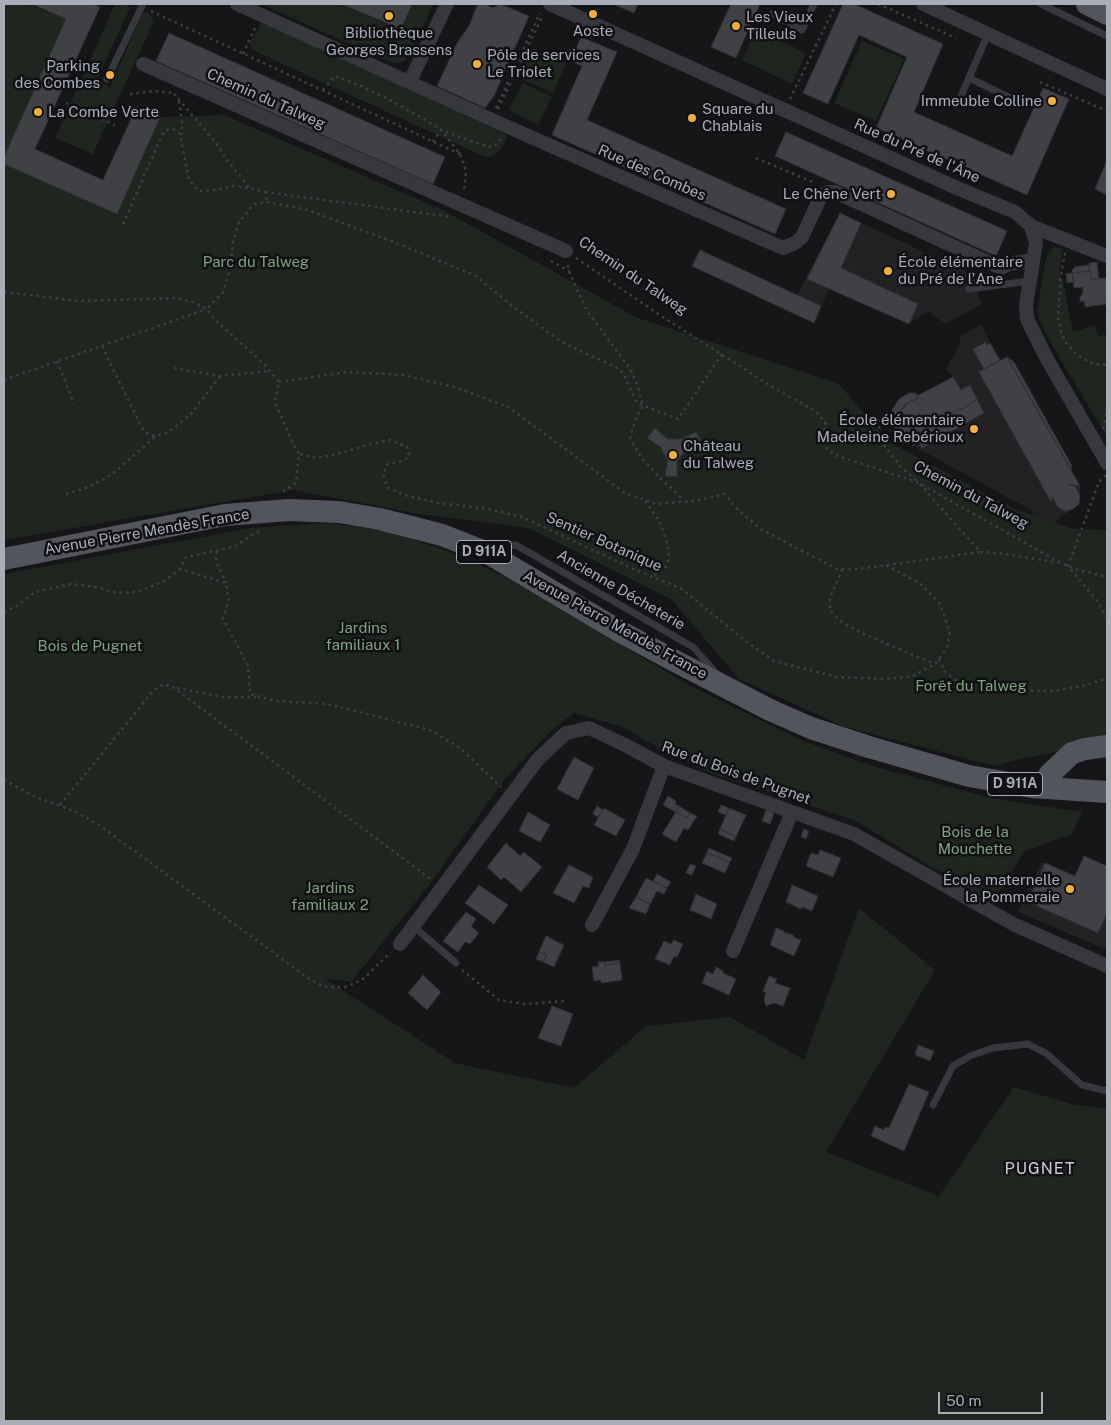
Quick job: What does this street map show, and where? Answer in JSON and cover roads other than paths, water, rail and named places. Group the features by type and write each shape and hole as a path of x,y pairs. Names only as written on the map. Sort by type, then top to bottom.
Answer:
{"main road":[{"path":"1087,4 1107,14"},
{"name":"Avenue Pierre Mendès France","path":"4,559 225,515 289,510 339,512 380,519 442,535 488,553 620,631 770,710 812,728 969,776 1032,787 1107,792"},
{"path":"1049,775 1072,753 1107,746"},
{"path":"925,763 966,786 1059,802 1107,806"},
{"name":"Avenue Pierre Mendès France","path":"925,763 964,763 1049,775 1107,778"}],"street":[{"name":"Rue des Combes","path":"237,4 783,248 795,243 802,237 821,196 828,192 835,192 1001,268 1009,264 1033,260"},
{"path":"410,81 447,4"},
{"path":"923,4 1107,89"},
{"name":"Rue du Pré de l'Âne","path":"546,8 786,109 957,188 1015,212 1031,226 1107,256"},
{"name":"Chemin du Talweg","path":"143,64 566,251"},
{"path":"1031,226 1036,243 1026,305 1027,319 1047,359 1107,463"},
{"name":"Rue du Bois de Pugnet","path":"400,944 538,758 566,733 588,728 664,766 854,834 1013,924 1107,966"},
{"path":"592,925 633,849 664,766"},
{"path":"733,951 792,812"}],"lane":[{"path":"107,79 142,4"},
{"path":"772,14 802,30 814,4"},
{"path":"1041,4 1107,36"},
{"path":"961,96 988,34"},
{"path":"969,78 1023,104"},
{"path":"969,289 1030,281"},
{"path":"413,926 456,963"},
{"path":"933,1105 953,1066 970,1056 993,1048 1028,1044 1048,1054 1082,1085 1107,1091"}],"place":[{"name":"Aoste","path":"593,14"},
{"name":"Bibliothèque Georges Brassens","path":"389,16"},
{"name":"Les Vieux Tilleuls","path":"736,26"},
{"name":"Pôle de services Le Triolet","path":"477,64"},
{"name":"Parking des Combes","path":"110,75"},
{"name":"Immeuble Colline","path":"1052,101"},
{"name":"La Combe Verte","path":"38,112"},
{"name":"Square du Chablais","path":"692,118"},
{"name":"Le Chêne Vert","path":"891,194"},
{"name":"École élémentaire du Pré de l'Ane","path":"888,271"},
{"name":"École élémentaire Madeleine Rebérioux","path":"974,429"},
{"name":"Château du Talweg","path":"673,455"},
{"name":"École maternelle la Pommeraie","path":"1070,889"}],"district":[{"name":"PUGNET","path":"1040,1169"}],"park label":[{"name":"Parc du Talweg","path":"256,262"},
{"name":"Jardins familiaux 1","path":"363,636"},
{"name":"Bois de Pugnet","path":"90,646"},
{"name":"Forêt du Talweg","path":"971,686"},
{"name":"Bois de la Mouchette","path":"975,840"},
{"name":"Jardins familiaux 2","path":"330,896"}]}
